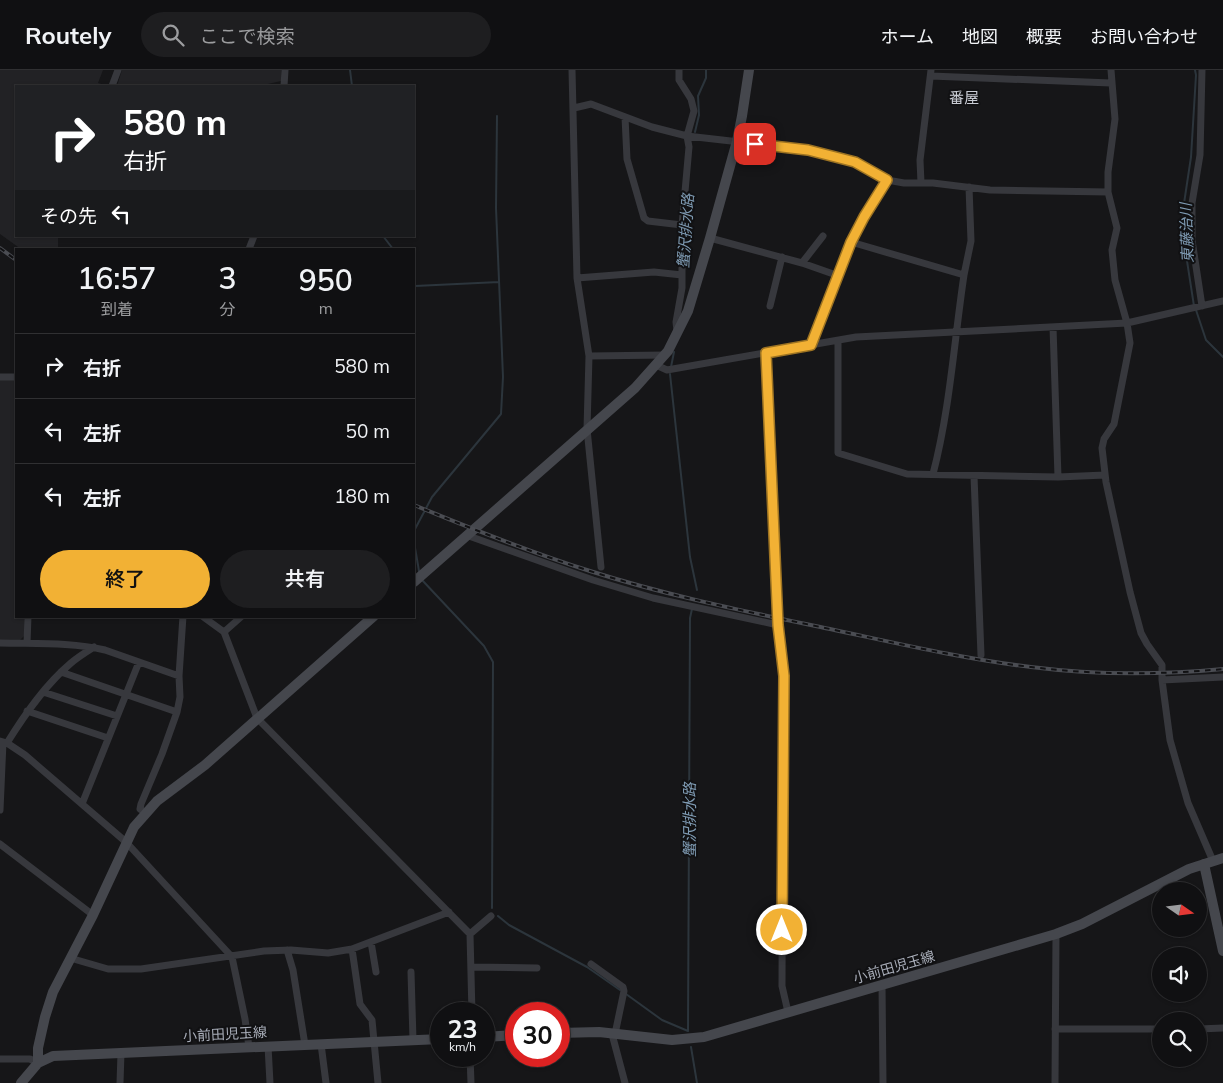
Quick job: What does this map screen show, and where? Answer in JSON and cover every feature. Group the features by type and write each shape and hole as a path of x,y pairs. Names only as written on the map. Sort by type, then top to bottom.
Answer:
{"street":[{"path":"112,85 118,70"},
{"path":"284,85 285,70"},
{"path":"572,70 577,278 588,356 587,429 601,567"},
{"path":"677,336 676,322 682,275 682,225 689,147 688,136 694,112 691,99 679,80 678,70"},
{"path":"415,581 635,388 656,365 677,336 688,311 737,141 749,70"},
{"path":"1111,70 1115,119 1108,172 1108,192 1116,228 1112,250 1115,280 1127,323 1130,343 1114,424 1104,439 1102,448 1105,475 1130,592 1141,633 1162,665 1162,680 1170,740 1188,803 1213,861 1223,951"},
{"path":"1202,70 1200,155 1192,212 1192,240 1202,306"},
{"path":"921,183 920,160 931,73 1111,83"},
{"path":"574,108 591,104 652,128 688,136 808,150 855,162 887,180 921,183 933,182 990,190 1108,192"},
{"path":"625,117 627,159 644,218 648,221 682,225"},
{"path":"811,345 851,242 887,180"},
{"path":"933,474 941,445 952,377 964,275 971,241 969,187"},
{"path":"802,263 823,236"},
{"path":"710,238 782,257 839,276"},
{"path":"851,242 964,275"},
{"path":"770,306 782,257"},
{"path":"577,278 654,272 682,275"},
{"path":"656,365 667,370 856,338 1127,323 1223,301"},
{"path":"1053,328 1058,477"},
{"path":"838,340 838,453 907,474 1058,477 1105,475"},
{"path":"766,353 778,625 784,676 782,986 788,1012"},
{"path":"588,356 664,355"},
{"path":"0,377 15,377"},
{"path":"974,476 981,655"},
{"path":"466,535 593,580 653,598 778,625"},
{"path":"27,643 28,618"},
{"path":"146,813 140,809 141,804 162,754 177,712 180,697 179,676 184,618"},
{"path":"205,618 224,632 257,718 470,934 472,1002"},
{"path":"224,632 240,618"},
{"path":"21,1083 38,1063 38,1048 53,992 93,916 134,827 157,801 205,765 372,618"},
{"path":"0,643 73,644 94,647 179,676"},
{"path":"0,810 3,742 61,672 94,647"},
{"path":"82,804 139,662"},
{"path":"61,672 177,712"},
{"path":"1162,680 1223,678"},
{"path":"43,692 117,716"},
{"path":"27,711 108,738"},
{"path":"3,742 25,755 126,842 232,957 249,1047"},
{"path":"0,844 93,916"},
{"name":"小前田児玉線","path":"570,1033 613,1034 652,1039 686,1040 704,1037 1056,934 1082,924 1189,869 1213,861"},
{"path":"70,958 108,969 141,970 264,951 287,950 328,953 352,949 448,912"},
{"path":"470,934 491,916"},
{"path":"1055,1083 1056,934"},
{"path":"371,942 376,972"},
{"path":"352,949 360,1004 372,1020 378,1083"},
{"path":"287,950 305,1044"},
{"path":"591,964 623,986 624,991 613,1034 625,1083"},
{"path":"471,967 537,968"},
{"path":"411,972 412,1040"},
{"path":"882,984 883,1083"},
{"path":"1207,1028 1223,1028"},
{"path":"1055,1029 1152,1029"},
{"name":"小前田児玉線","path":"38,1063 53,1056 430,1039"},
{"path":"321,1044 326,1083"},
{"path":"268,1046 270,1083"},
{"path":"120,1083 121,1053"},
{"path":"0,1059 30,1059 38,1063"},
{"path":"470,1067 471,1083"}],"shaded area":[{"path":"0,70 103,70 98,83 105,85 15,85 15,237 58,237 58,248 20,248 0,234"},
{"path":"122,70 281,70 281,81 263,85 117,85"},
{"path":"0,380 15,380 15,618 24,618 24,636 20,640 0,640"}],"waterway":[{"path":"350,70 352,85"},
{"name":"蟹沢排水路","path":"695,132 699,115 698,96 706,78 706,70"},
{"name":"東藤治川","path":"1194,306 1185,248 1183,210 1191,157 1195,70"},
{"path":"415,529 432,497 501,414 503,377 496,208 497,116"},
{"path":"384,237 392,248"},
{"path":"415,286 499,282"},
{"name":"東藤治川","path":"1196,310 1206,340 1223,357"},
{"name":"蟹沢排水路","path":"671,367 674,352"},
{"name":"蟹沢排水路","path":"670,374 690,557 697,590"},
{"path":"415,548 419,571"},
{"path":"422,580 484,646 493,662 492,908"},
{"name":"蟹沢排水路","path":"626,994 662,1020 688,1031 690,618 692,609"},
{"path":"498,916 509,925 587,967 620,990"},
{"name":"蟹沢排水路","path":"691,1047 697,1083"}],"railway":[{"path":"0,248 15,259"},
{"path":"415,505 523,548 619,580 709,603 930,650 1006,664 1079,672 1151,673 1223,669"}],"district":[{"name":"番屋","path":"964,98"}],"route":[{"path":"755,144 808,150 855,162 887,180 851,242 811,345 766,353 778,625 784,676 782,930"}]}
